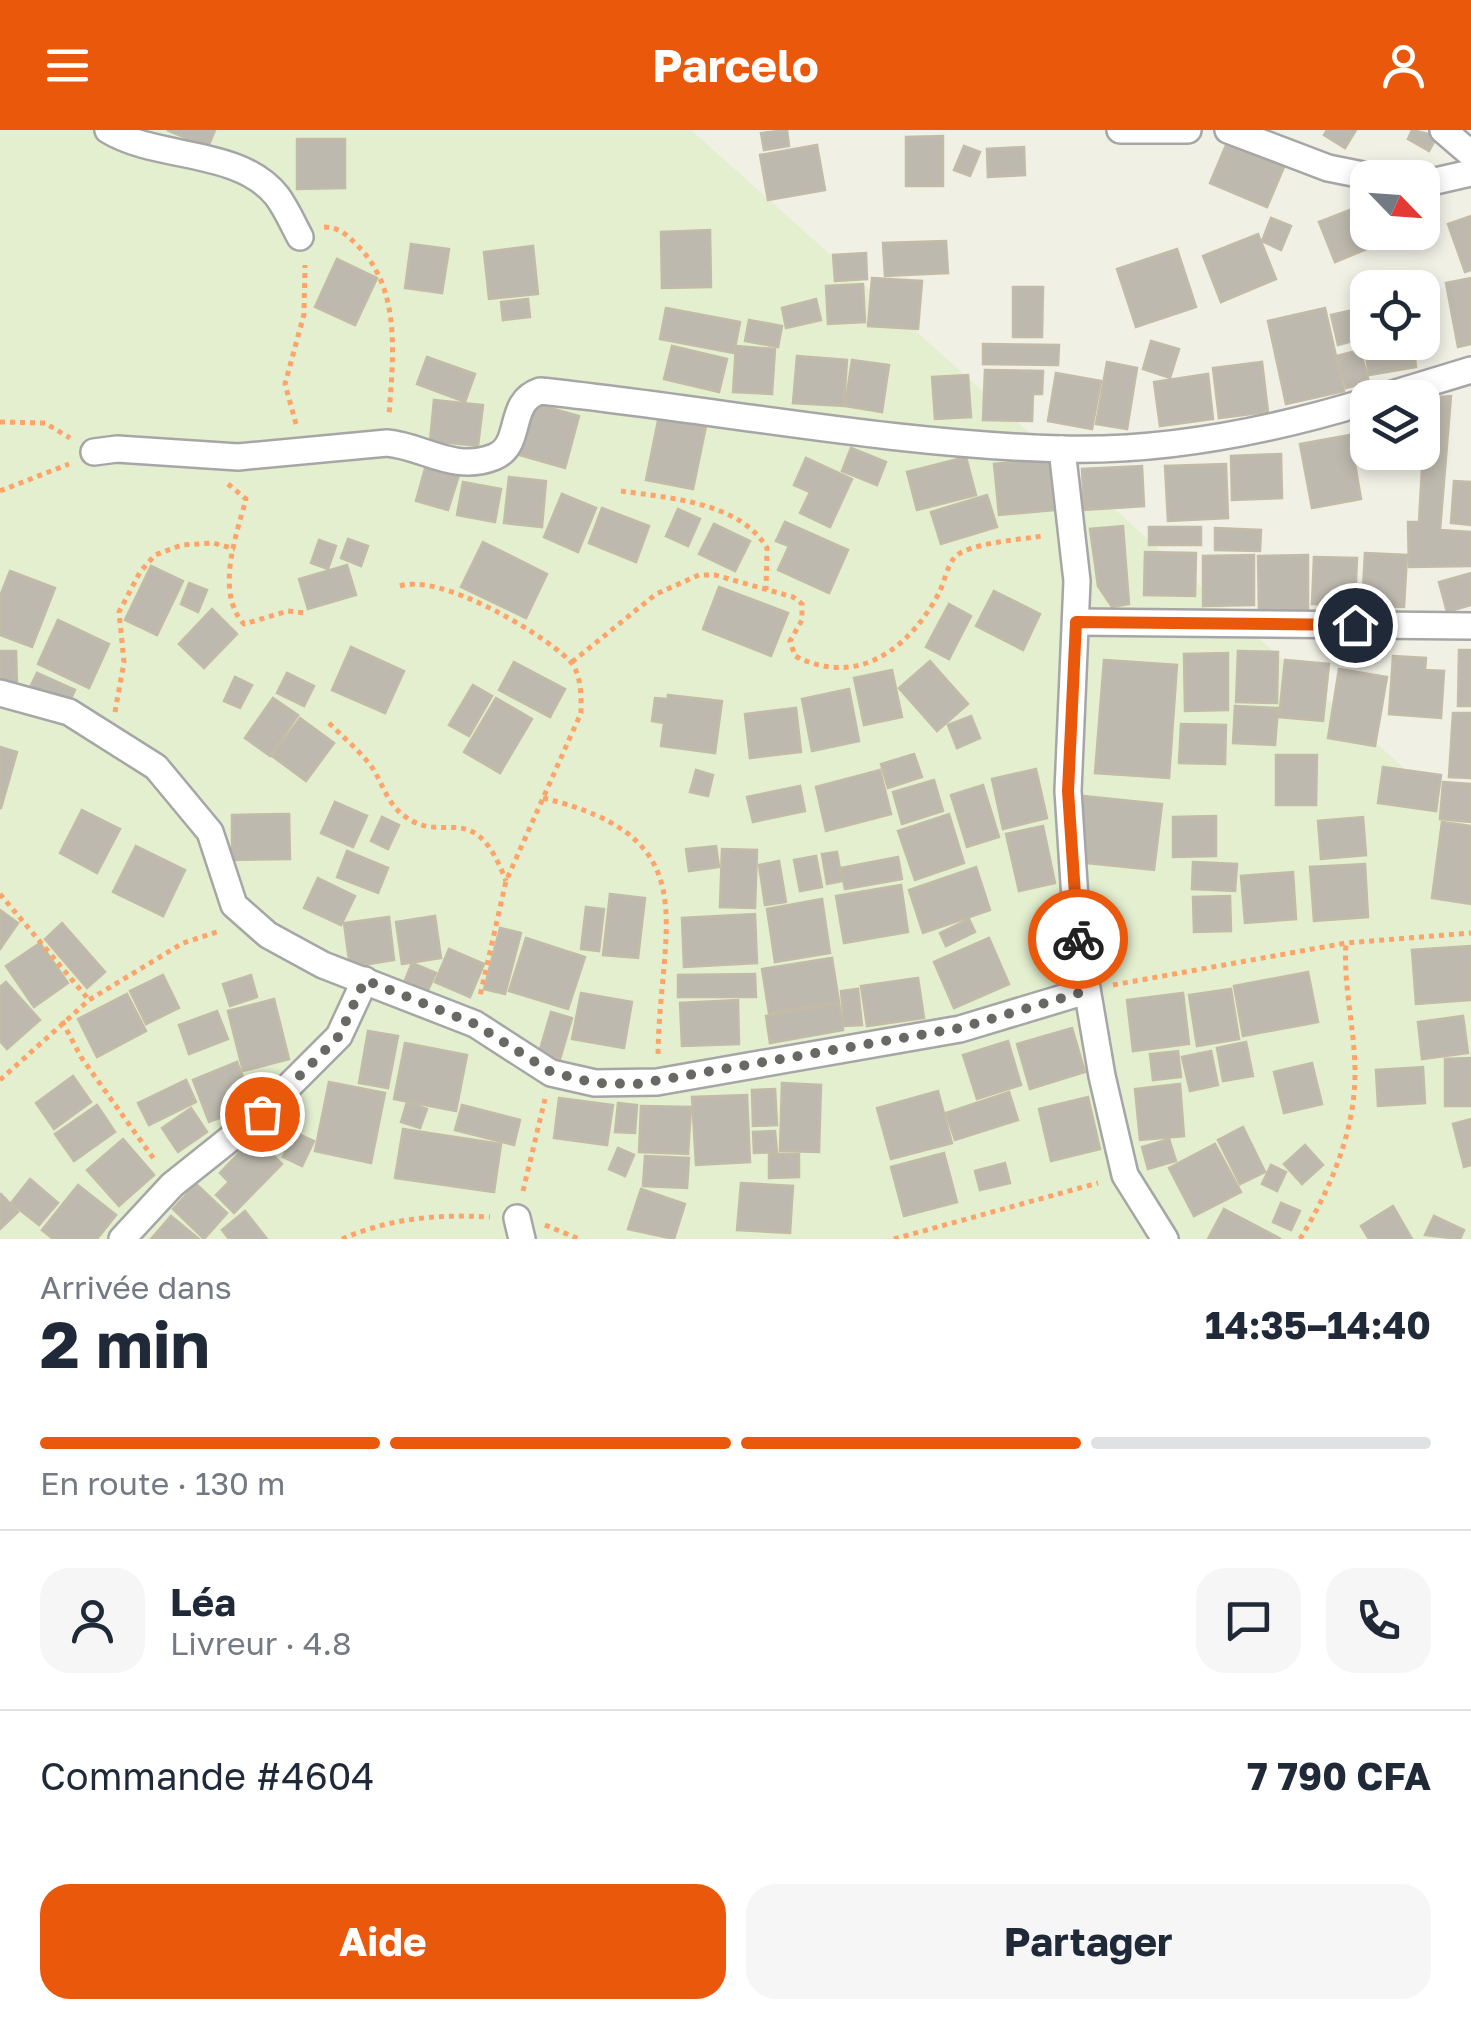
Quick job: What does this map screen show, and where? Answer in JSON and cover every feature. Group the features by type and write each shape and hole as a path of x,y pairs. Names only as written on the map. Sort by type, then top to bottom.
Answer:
{"street":[{"path":"108,130 139,145 230,167 259,181 276,194 300,238"},
{"path":"1120,130 1188,130"},
{"path":"1228,130 1328,168 1350,172"},
{"path":"1443,130 1471,154"},
{"path":"1440,180 1471,173"},
{"path":"1438,380 1471,370"},
{"path":"94,452 118,448 238,457 387,443 409,445 429,458 484,460 500,456 510,444 518,406 527,395 540,391 902,436 1062,449 1118,447 1281,428 1350,407"},
{"path":"1062,449 1076,622 1068,791 1070,862 1086,991 1125,1174 1165,1239"},
{"path":"1076,622 1471,626"},
{"path":"0,693 69,712 156,767 210,832 234,905 268,936 322,965 475,1024 551,1072 594,1083 657,1082 960,1028 1086,991"},
{"path":"122,1239 172,1184 262,1114 339,1036 365,980"}],"path":[{"path":"274,451 305,442 296,432 285,384 307,292 300,238 312,227 333,227 374,262 394,338 387,443"},
{"path":"0,422 46,423 94,452"},
{"path":"0,491 94,452"},
{"path":"191,454 246,499 229,597 234,614 244,624 288,612 305,614"},
{"path":"620,491 685,501 748,525 767,548 766,590"},
{"path":"572,662 676,582 716,575 802,604 802,620 790,641 796,656 829,668 857,668 879,661 912,634 940,591 954,557 967,550 1071,532"},
{"path":"125,748 112,730 122,687 124,662 117,624 124,602 155,555 182,545 213,543 235,548"},
{"path":"400,586 430,584 518,622 572,662 580,685 581,714 506,881 475,1024"},
{"path":"330,722 370,764 386,796 404,816 465,828 484,838 506,881"},
{"path":"543,798 610,819 637,842 663,876 668,915 658,1011 657,1082"},
{"path":"0,894 88,1000"},
{"path":"0,1080 88,1000 183,943 251,920"},
{"path":"1086,991 1346,943 1471,934"},
{"path":"1300,1239 1341,1156 1350,1115 1355,1074 1343,980 1346,943"},
{"path":"62,1021 80,1057 172,1184"},
{"path":"342,1239 372,1226 435,1214 519,1229 551,1072"},
{"path":"894,1239 1125,1174"}],"green space":[{"path":"0,130 691,130 1471,828 1471,1239 0,1239"}],"building":[{"path":"167,130 215,130 208,147"},
{"path":"787,130 789,146 764,150 761,133"},
{"path":"1327,130 1356,130 1345,148 1324,135"},
{"path":"1412,130 1437,136 1429,151 1408,139"},
{"path":"943,136 943,186 906,186 906,137"},
{"path":"297,139 345,139 345,188 297,189"},
{"path":"1227,143 1284,167 1267,207 1210,183"},
{"path":"817,145 825,190 768,200 760,155"},
{"path":"964,146 980,152 970,176 954,170"},
{"path":"1024,147 1025,175 988,177 987,149"},
{"path":"1350,210 1350,250 1364,250 1335,262 1319,222"},
{"path":"1471,216 1471,270 1465,272 1448,224"},
{"path":"1271,218 1291,226 1281,250 1262,241"},
{"path":"710,230 711,287 662,288 661,232"},
{"path":"1258,234 1276,279 1221,302 1203,256"},
{"path":"946,241 948,273 885,276 883,243"},
{"path":"411,244 449,249 442,293 405,288"},
{"path":"533,246 538,294 489,299 484,252"},
{"path":"1177,249 1196,307 1136,327 1117,269"},
{"path":"866,253 867,279 835,281 833,255"},
{"path":"337,259 377,278 355,325 315,307"},
{"path":"872,278 922,281 918,329 868,326"},
{"path":"1471,278 1471,344 1458,347 1446,283"},
{"path":"863,284 865,322 828,324 826,286"},
{"path":"1013,287 1043,287 1042,337 1013,337"},
{"path":"528,299 530,317 503,320 501,302"},
{"path":"816,299 821,320 786,328 782,308"},
{"path":"666,308 740,322 734,353 660,339"},
{"path":"1325,308 1344,391 1286,404 1268,321"},
{"path":"1350,311 1350,342 1338,345 1331,315"},
{"path":"749,320 782,326 778,347 745,341"},
{"path":"1151,341 1179,349 1170,378 1143,369"},
{"path":"983,344 1059,345 1058,365 983,364"},
{"path":"672,346 727,359 719,392 664,379"},
{"path":"736,346 775,349 772,394 733,392"},
{"path":"1350,353 1350,360 1363,360 1368,380 1350,380 1350,387 1346,388 1337,356"},
{"path":"797,356 847,360 844,406 793,403"},
{"path":"427,357 475,374 465,402 417,384"},
{"path":"852,360 889,365 882,412 845,406"},
{"path":"1367,360 1415,360 1416,367 1369,375"},
{"path":"1107,362 1137,368 1127,429 1096,424"},
{"path":"1262,362 1268,412 1219,418 1213,368"},
{"path":"985,370 1043,371 1042,394 1033,394 1032,421 983,420"},
{"path":"1056,373 1101,381 1092,429 1048,421"},
{"path":"1208,374 1213,419 1160,426 1154,382"},
{"path":"968,375 971,417 935,419 932,377"},
{"path":"1451,396 1440,530 1471,532 1471,566 1409,567 1408,522 1419,522 1422,470 1440,470 1440,397"},
{"path":"434,400 483,405 478,446 430,441"},
{"path":"533,403 579,416 565,468 519,455"},
{"path":"659,416 706,426 693,489 646,480"},
{"path":"1350,435 1350,470 1356,470 1361,499 1312,508 1300,444"},
{"path":"851,448 886,462 877,485 842,471"},
{"path":"1281,454 1282,498 1232,500 1231,456"},
{"path":"966,457 976,495 917,510 907,472"},
{"path":"806,458 852,479 830,527 800,513 810,492 794,485"},
{"path":"1049,459 1053,510 999,515 994,464"},
{"path":"1226,464 1228,518 1168,521 1165,466"},
{"path":"426,465 459,475 448,510 416,501"},
{"path":"1142,466 1144,506 1084,510 1082,469"},
{"path":"509,477 546,481 542,527 504,523"},
{"path":"1454,481 1471,482 1471,525 1451,523"},
{"path":"463,482 501,489 495,522 457,515"},
{"path":"562,494 596,508 578,552 544,537"},
{"path":"987,495 997,527 941,544 931,512"},
{"path":"602,508 649,526 636,562 589,543"},
{"path":"678,509 700,519 688,546 666,536"},
{"path":"785,522 848,550 829,593 778,570 789,546 776,541"},
{"path":"714,524 750,541 735,571 699,554"},
{"path":"1123,526 1129,604 1112,607 1098,586 1090,529"},
{"path":"1149,527 1201,527 1201,545 1149,545"},
{"path":"1215,528 1261,530 1260,551 1215,550"},
{"path":"348,539 368,546 361,566 341,558"},
{"path":"319,540 336,546 328,569 311,563"},
{"path":"483,542 547,574 526,618 461,587"},
{"path":"1145,552 1196,553 1195,596 1144,595"},
{"path":"1365,553 1407,555 1404,607 1362,605"},
{"path":"1254,555 1254,605 1203,606 1203,556"},
{"path":"1308,555 1308,611 1259,612 1258,556"},
{"path":"1314,557 1357,558 1355,605 1312,604"},
{"path":"347,565 356,595 308,609 299,579"},
{"path":"151,566 183,581 157,635 125,620"},
{"path":"10,571 55,588 32,647 0,635 0,596"},
{"path":"1471,573 1471,605 1447,612 1439,582"},
{"path":"189,583 207,590 198,612 181,604"},
{"path":"719,587 788,613 771,656 703,629"},
{"path":"994,591 1040,614 1023,650 976,626"},
{"path":"949,604 971,616 949,659 926,647"},
{"path":"212,609 237,634 204,668 179,644"},
{"path":"58,620 109,644 89,688 38,664"},
{"path":"351,647 404,671 385,713 332,690"},
{"path":"1459,650 1471,650 1471,706 1458,706"},
{"path":"0,651 16,651 17,685 0,685"},
{"path":"1238,651 1278,652 1277,703 1236,702"},
{"path":"1228,653 1228,710 1185,711 1184,654"},
{"path":"1393,656 1426,658 1425,670 1444,671 1441,718 1389,714"},
{"path":"1104,660 1177,665 1169,778 1095,773"},
{"path":"1285,660 1329,664 1323,721 1279,717"},
{"path":"930,661 968,704 937,731 899,688"},
{"path":"514,662 565,689 550,717 499,690"},
{"path":"1339,669 1387,677 1375,746 1328,738"},
{"path":"892,670 902,717 864,725 854,678"},
{"path":"37,673 75,690 64,714 26,696"},
{"path":"287,673 314,686 304,706 277,693"},
{"path":"235,677 252,685 240,708 224,701"},
{"path":"473,685 492,696 469,736 449,725"},
{"path":"849,689 859,741 812,751 802,699"},
{"path":"668,695 722,701 715,753 661,746 664,723 652,721 655,698 668,699"},
{"path":"273,698 298,715 270,756 245,738"},
{"path":"496,698 532,719 500,773 464,752"},
{"path":"1235,706 1278,708 1275,745 1233,743"},
{"path":"796,708 801,752 750,758 745,714"},
{"path":"1453,713 1471,713 1471,778 1449,777"},
{"path":"971,716 980,738 957,748 948,725"},
{"path":"300,718 334,743 306,781 272,756"},
{"path":"1181,724 1226,725 1225,764 1179,763"},
{"path":"0,747 17,752 1,808 0,808"},
{"path":"914,754 922,777 888,788 881,764"},
{"path":"1276,755 1317,755 1316,805 1276,805"},
{"path":"1383,767 1441,775 1436,811 1378,803"},
{"path":"1036,769 1047,818 1003,829 992,779"},
{"path":"696,770 713,775 708,796 690,792"},
{"path":"880,770 891,814 826,831 816,787"},
{"path":"934,780 943,811 902,824 893,792"},
{"path":"1443,782 1471,784 1471,822 1440,819"},
{"path":"983,785 999,837 967,847 951,795"},
{"path":"800,786 805,811 753,822 747,797"},
{"path":"1083,796 1162,804 1154,870 1076,862"},
{"path":"335,802 367,816 353,847 321,833"},
{"path":"82,810 120,829 97,873 60,853"},
{"path":"289,814 290,859 232,860 232,815"},
{"path":"949,814 964,863 915,880 898,831"},
{"path":"1216,816 1216,856 1173,857 1173,817"},
{"path":"382,817 399,825 388,849 371,841"},
{"path":"1363,817 1366,855 1321,859 1318,821"},
{"path":"1442,822 1471,826 1471,904 1432,898"},
{"path":"1043,826 1055,883 1019,891 1006,834"},
{"path":"136,846 185,870 163,916 113,892"},
{"path":"716,846 719,867 689,871 686,849"},
{"path":"722,849 757,850 755,908 720,907"},
{"path":"347,851 388,868 378,893 337,877"},
{"path":"837,852 842,881 827,884 822,854"},
{"path":"816,856 822,887 800,891 794,860"},
{"path":"898,857 902,879 845,889 841,868"},
{"path":"779,861 786,902 765,905 759,865"},
{"path":"1193,862 1237,864 1235,891 1192,889"},
{"path":"1365,864 1368,917 1314,921 1310,867"},
{"path":"976,867 990,910 923,933 909,890"},
{"path":"1293,872 1296,919 1245,923 1241,876"},
{"path":"318,878 355,896 341,925 304,908"},
{"path":"901,885 908,932 844,943 836,896"},
{"path":"610,894 645,898 638,958 603,955"},
{"path":"1230,896 1231,931 1194,932 1193,897"},
{"path":"822,899 830,953 775,962 767,909"},
{"path":"586,907 604,909 599,951 581,949"},
{"path":"0,910 18,923 0,949"},
{"path":"755,914 757,963 684,967 682,918"},
{"path":"435,916 441,958 402,964 396,922"},
{"path":"389,917 394,960 350,967 344,923"},
{"path":"969,919 975,932 946,946 940,933"},
{"path":"62,923 105,972 87,988 45,939"},
{"path":"500,928 521,933 505,994 484,989"},
{"path":"526,938 585,957 568,1009 509,991"},
{"path":"989,938 1009,984 954,1008 934,962"},
{"path":"40,943 68,983 34,1007 6,966"},
{"path":"1471,946 1471,1000 1416,1004 1412,950"},
{"path":"449,949 484,964 470,997 435,982"},
{"path":"832,958 839,1002 769,1013 762,969"},
{"path":"412,963 436,973 428,990 405,980"},
{"path":"1308,972 1318,1022 1243,1036 1234,986"},
{"path":"755,974 756,997 678,997 678,975"},
{"path":"163,975 179,1008 146,1024 130,991"},
{"path":"251,975 257,997 230,1006 223,984"},
{"path":"918,978 924,1018 867,1026 861,986"},
{"path":"6,982 40,1020 7,1049 0,1041 0,987"},
{"path":"858,989 862,1025 844,1026 841,991"},
{"path":"1231,989 1239,1039 1197,1046 1189,995"},
{"path":"581,993 632,1002 624,1048 572,1039"},
{"path":"1183,993 1189,1044 1133,1051 1127,1000"},
{"path":"127,994 146,1031 97,1057 78,1019"},
{"path":"274,999 289,1059 243,1071 228,1011"},
{"path":"738,1000 739,1044 682,1046 680,1003"},
{"path":"839,1003 843,1030 770,1043 766,1016"},
{"path":"217,1011 228,1039 189,1054 179,1025"},
{"path":"551,1012 572,1018 560,1059 539,1053"},
{"path":"1463,1016 1468,1053 1422,1059 1418,1022"},
{"path":"1072,1028 1085,1072 1030,1089 1017,1044"},
{"path":"368,1031 398,1036 388,1088 359,1083"},
{"path":"1008,1041 1021,1085 977,1099 963,1055"},
{"path":"1246,1042 1253,1076 1223,1081 1217,1048"},
{"path":"405,1043 467,1055 456,1111 394,1099"},
{"path":"1178,1051 1181,1077 1153,1080 1150,1054"},
{"path":"1211,1051 1218,1085 1190,1091 1182,1057"},
{"path":"1471,1058 1471,1106 1445,1106 1445,1059"},
{"path":"237,1062 254,1105 209,1122 193,1080"},
{"path":"1312,1063 1322,1104 1284,1113 1274,1072"},
{"path":"1423,1067 1425,1103 1378,1106 1376,1070"},
{"path":"73,1076 91,1102 54,1129 36,1103"},
{"path":"186,1080 196,1102 149,1125 138,1103"},
{"path":"329,1082 385,1093 371,1163 315,1151"},
{"path":"782,1083 821,1085 819,1152 780,1151"},
{"path":"1180,1084 1184,1136 1140,1140 1135,1089"},
{"path":"775,1089 777,1125 753,1126 752,1090"},
{"path":"938,1091 952,1143 891,1159 877,1108"},
{"path":"1009,1092 1018,1120 955,1140 946,1113"},
{"path":"747,1095 750,1162 696,1165 692,1097"},
{"path":"1088,1097 1100,1149 1051,1161 1039,1109"},
{"path":"559,1098 613,1105 607,1145 554,1138"},
{"path":"407,1102 427,1109 420,1128 401,1122"},
{"path":"618,1103 637,1105 635,1133 615,1132"},
{"path":"97,1105 115,1132 74,1161 55,1134"},
{"path":"462,1105 520,1120 514,1145 455,1130"},
{"path":"641,1106 691,1107 688,1154 639,1152"},
{"path":"191,1108 207,1132 178,1152 162,1128"},
{"path":"1471,1119 1471,1165 1464,1167 1453,1124"},
{"path":"1243,1127 1265,1172 1240,1184 1218,1140"},
{"path":"403,1129 501,1144 494,1192 395,1178"},
{"path":"775,1131 777,1152 754,1153 753,1132"},
{"path":"294,1132 314,1141 302,1166 283,1157"},
{"path":"254,1137 282,1164 234,1213 216,1195 229,1182 220,1173"},
{"path":"123,1139 154,1175 119,1206 87,1170"},
{"path":"1169,1139 1176,1161 1148,1169 1142,1147"},
{"path":"1215,1144 1241,1192 1194,1216 1169,1168"},
{"path":"1305,1145 1323,1165 1302,1184 1284,1164"},
{"path":"618,1148 634,1155 625,1176 609,1169"},
{"path":"944,1153 957,1202 904,1216 891,1167"},
{"path":"769,1154 799,1154 799,1177 769,1178"},
{"path":"645,1156 689,1158 687,1188 643,1186"},
{"path":"1005,1163 1010,1183 980,1190 975,1171"},
{"path":"1271,1165 1286,1172 1277,1191 1262,1184"},
{"path":"30,1179 58,1203 39,1225 11,1203"},
{"path":"741,1183 793,1186 790,1233 737,1230"},
{"path":"196,1184 227,1213 204,1239 173,1209"},
{"path":"78,1185 116,1215 97,1239 53,1239 42,1230"},
{"path":"641,1189 685,1204 674,1239 628,1229"},
{"path":"0,1195 18,1212 0,1229"},
{"path":"1281,1203 1300,1211 1291,1230 1273,1222"},
{"path":"1393,1206 1412,1239 1369,1239 1361,1226"},
{"path":"1224,1209 1281,1239 1208,1239"},
{"path":"245,1211 267,1239 229,1239 222,1230"},
{"path":"171,1216 199,1239 151,1239"},
{"path":"1434,1216 1464,1230 1460,1239 1425,1235"}],"way so far":[{"path":"262,1114 339,1036 365,980 475,1024 551,1072 594,1083 637,1084 960,1028 1086,991 1078,939"}],"route":[{"path":"1078,939 1068,791 1076,622 1355,625"}]}
